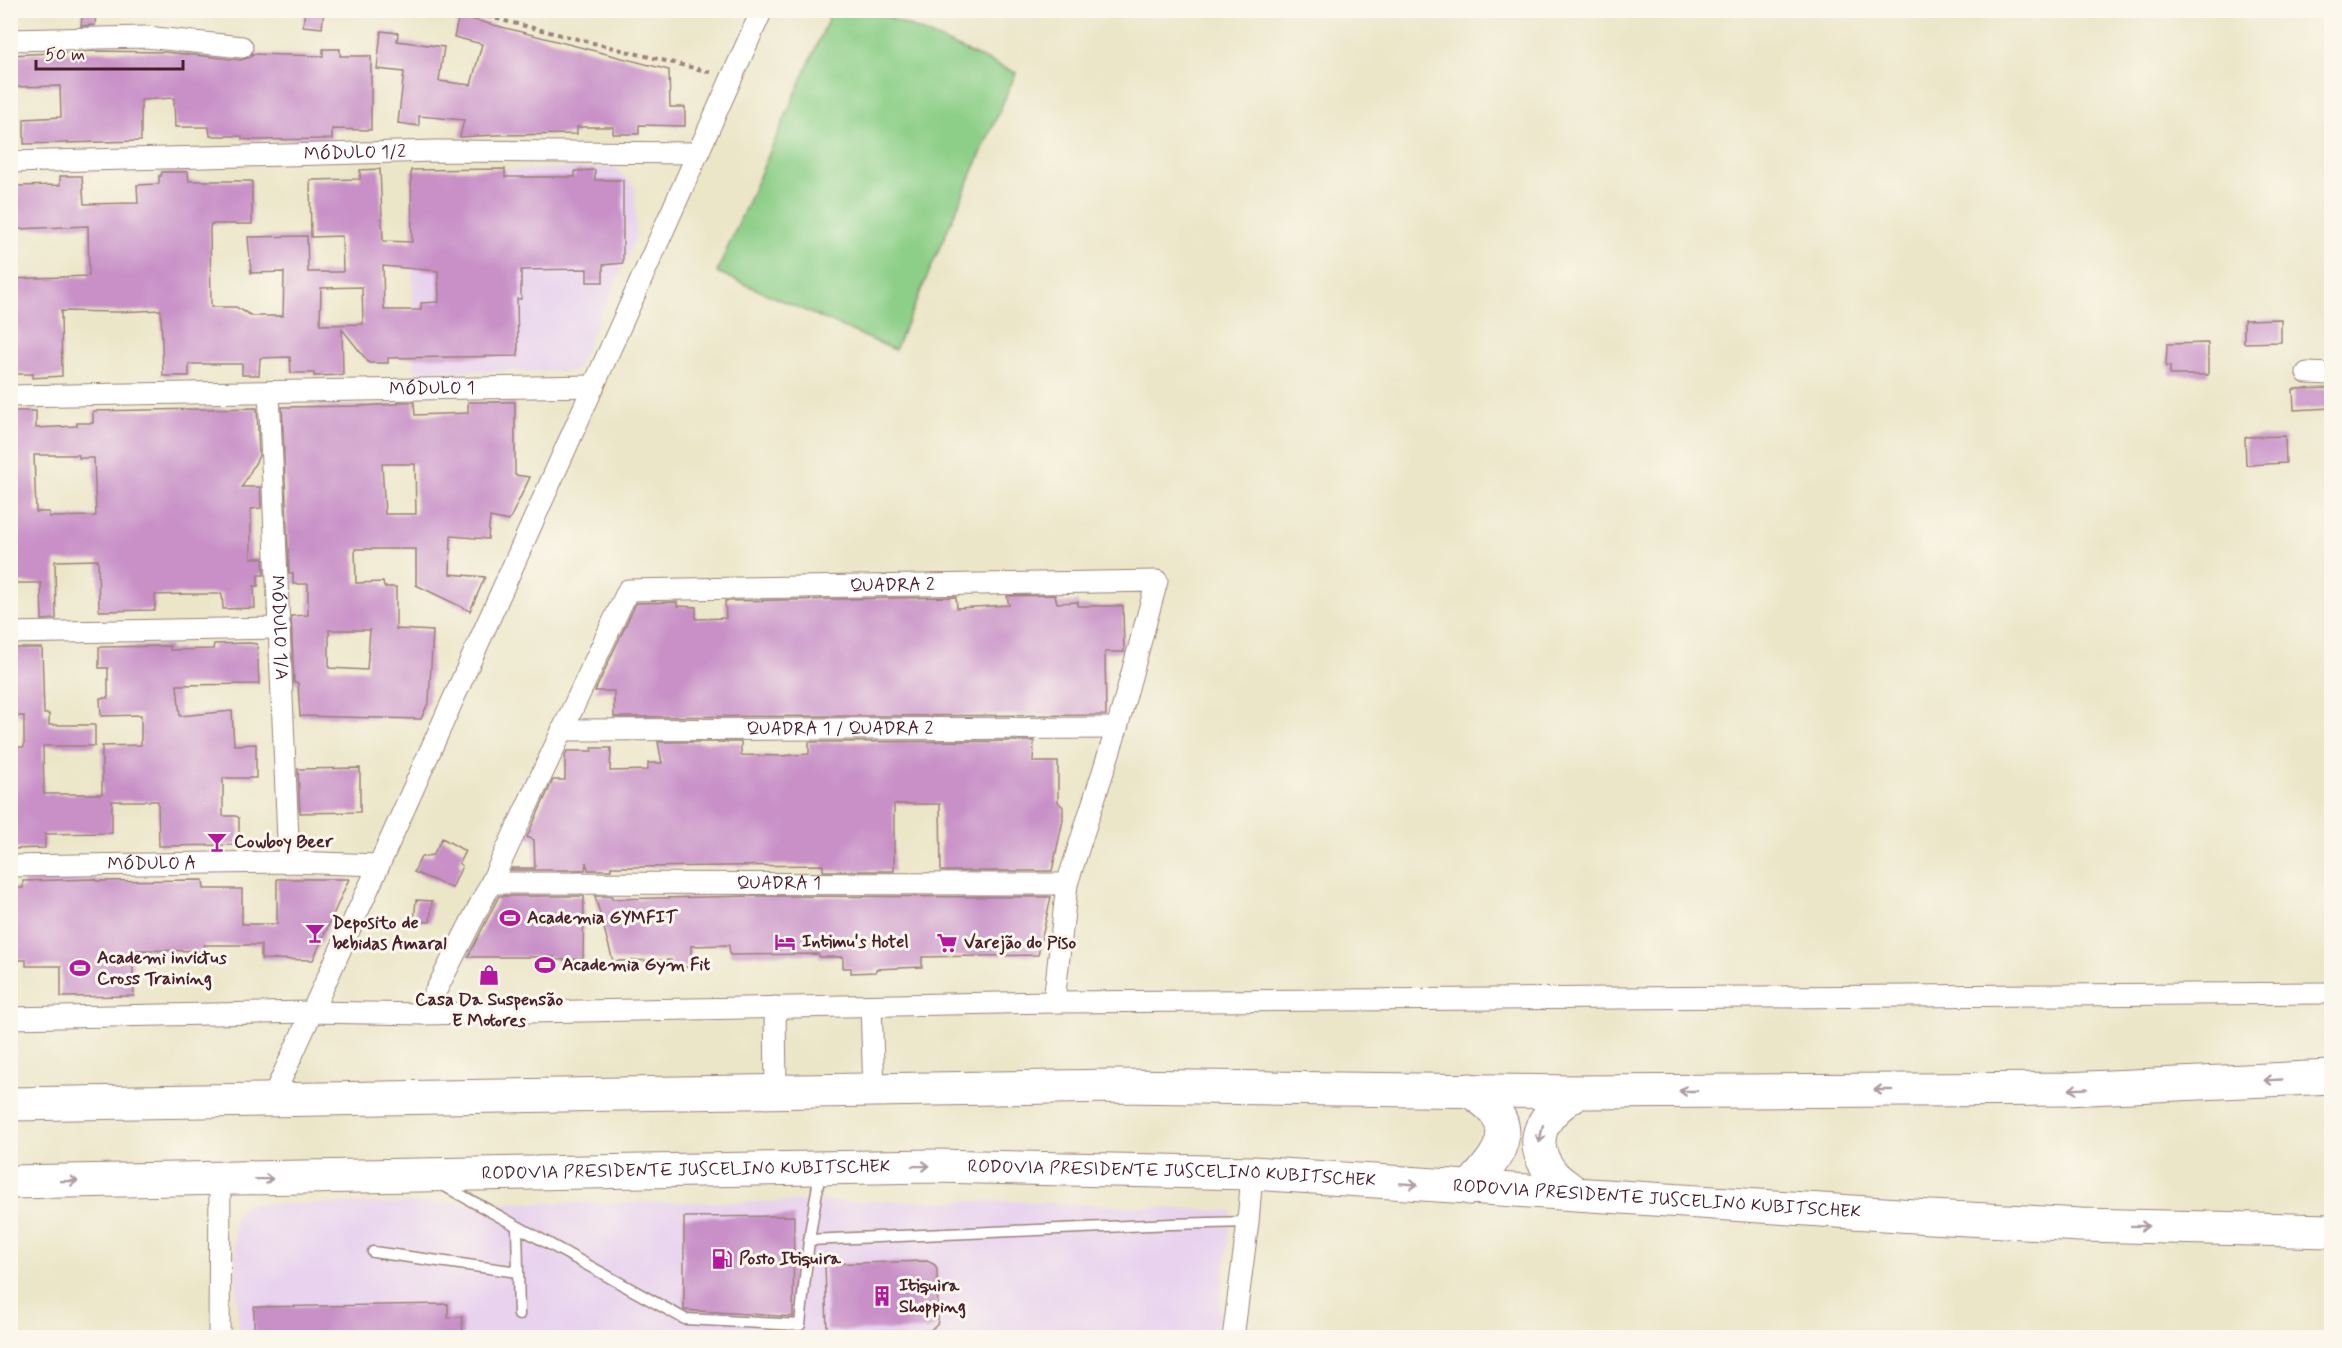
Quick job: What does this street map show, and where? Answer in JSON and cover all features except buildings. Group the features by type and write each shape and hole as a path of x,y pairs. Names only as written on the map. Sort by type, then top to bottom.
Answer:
{"highway":[{"path":"10,1104 1128,1086 1578,1092 2065,1089 2331,1077"},
{"path":"1469,1188 1491,1163 1502,1145 1502,1124 1493,1109 1470,1090"},
{"path":"1575,1193 1553,1176 1539,1148 1539,1133 1546,1118 1558,1104 1578,1092"},
{"name":"RODOVIA PRESIDENTE JUSCELINO KUBITSCHEK","path":"10,1182 933,1166 1252,1173 1965,1219 2081,1225 2331,1231"}],"street":[{"path":"272,1099 762,10"},
{"path":"10,40 146,37 242,47"},
{"name":"MÓDULO 1/2","path":"10,162 436,151 699,153"},
{"path":"2307,373 2331,374"},
{"name":"MÓDULO 1","path":"268,392 594,386"},
{"path":"10,396 268,392"},
{"name":"MÓDULO 1/A","path":"268,392 289,862"},
{"name":"QUADRA 2","path":"562,729 628,591 1157,581 1117,728"},
{"path":"10,633 280,628"},
{"path":"1053,1002 1067,884 1117,728"},
{"name":"QUADRA 1 / QUADRA 2","path":"562,729 1117,728"},
{"path":"424,1014 491,883 562,729"},
{"name":"MÓDULO A","path":"10,866 289,862 379,865"},
{"name":"QUADRA 1","path":"491,883 1067,884"},
{"path":"10,1018 310,1012 424,1014 1053,1002 2331,993"},
{"path":"871,1006 874,1090"},
{"path":"775,1007 776,1091"},
{"path":"1233,1338 1252,1173"},
{"path":"219,1338 220,1179"}],"lane":[{"path":"424,1176 685,1319 800,1325 809,1240 821,1168"},
{"path":"809,1240 1248,1222"},
{"path":"517,1226 519,1315"},
{"path":"373,1251 518,1272"}],"path":[{"path":"461,10 718,74"}],"shaded area":[{"path":"616,168 635,188 636,237 576,371 414,371 411,171"},
{"path":"1011,1201 1232,1211 1216,1338 239,1337 234,1221 242,1204"}],"green space":[{"path":"832,11 875,11 1016,73 895,350 717,272"}],"place":[{"name":"Cowboy Beer","path":"217,842"},
{"name":"Academia GYMFIT","path":"510,918"},
{"name":"Deposito de bebidas Amaral","path":"315,933"},
{"name":"Intimu's Hotel","path":"785,942"},
{"name":"Varejão do Piso","path":"947,943"},
{"name":"Academia Gym Fit","path":"545,965"},
{"name":"Academi invictus Cross Training","path":"80,968"},
{"name":"Casa Da Suspensão E Motores","path":"489,975"},
{"name":"Posto Itiquira","path":"722,1259"},
{"name":"Itiquira Shopping","path":"882,1296"}]}
